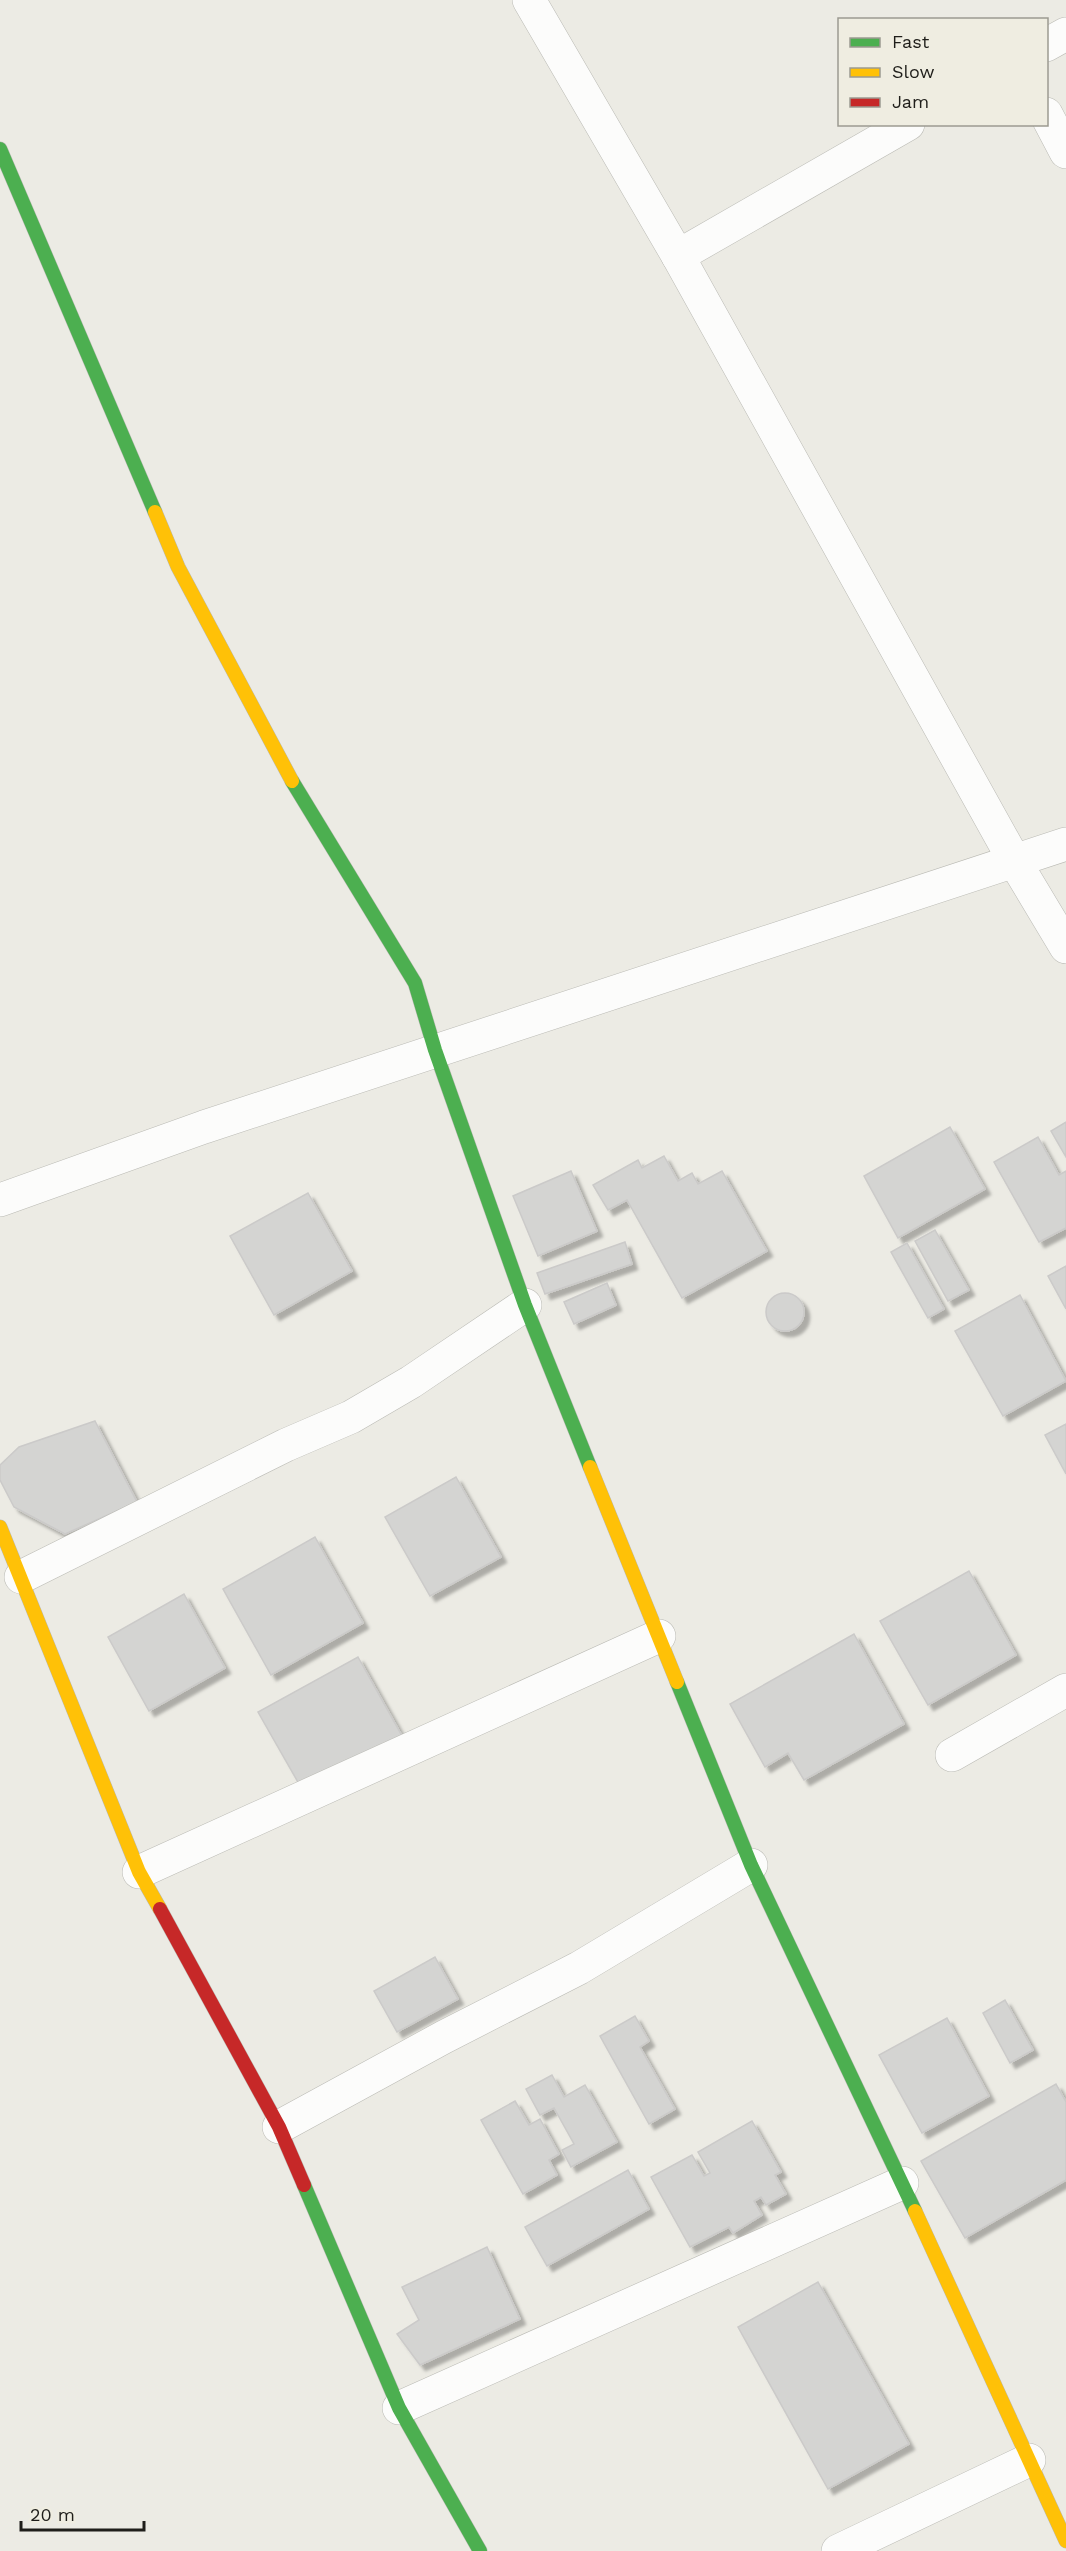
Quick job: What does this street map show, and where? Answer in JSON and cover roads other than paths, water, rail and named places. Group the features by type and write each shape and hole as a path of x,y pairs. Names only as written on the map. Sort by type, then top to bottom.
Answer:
{"street":[{"path":"529,0 678,256 1015,862 1066,947"},
{"path":"1048,44 1066,34"},
{"path":"1048,116 1066,152"},
{"path":"678,256 905,126"},
{"path":"0,150 178,567 284,767 415,983 435,1050 525,1305 751,1865 902,2183 1066,2541"},
{"path":"0,1200 204,1127 1066,844"},
{"path":"21,1577 286,1445 351,1417 411,1382 525,1305"},
{"path":"0,1527 139,1872 279,2127 399,2408 480,2551"},
{"path":"139,1872 659,1636"},
{"path":"952,1755 1066,1690"},
{"path":"279,2127 444,2037 579,1968 751,1865"},
{"path":"399,2408 902,2183"},
{"path":"838,2551 1029,2460"}]}
